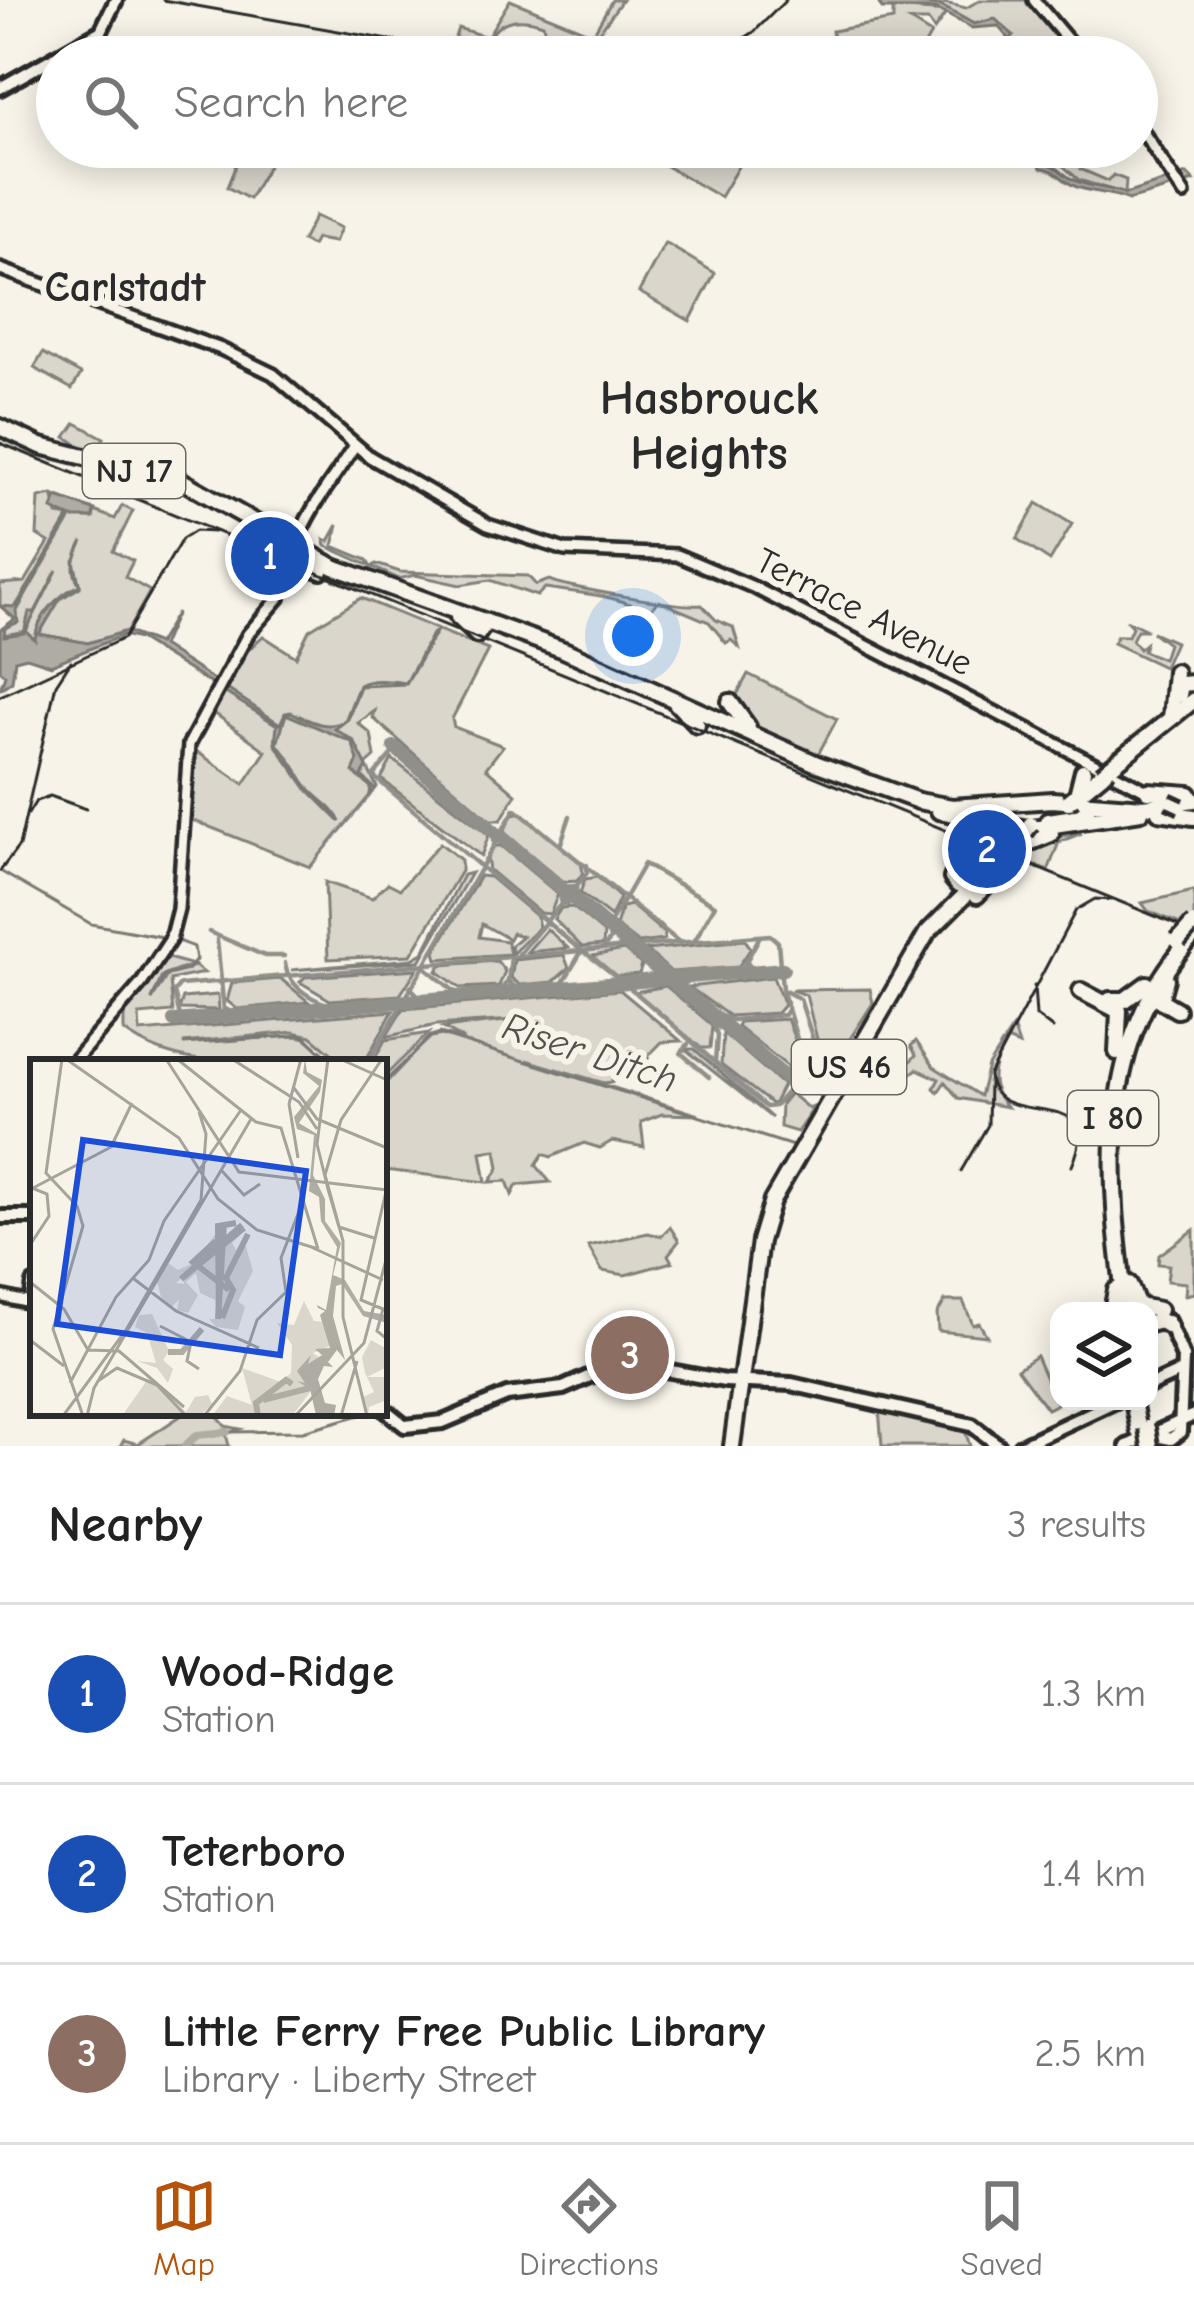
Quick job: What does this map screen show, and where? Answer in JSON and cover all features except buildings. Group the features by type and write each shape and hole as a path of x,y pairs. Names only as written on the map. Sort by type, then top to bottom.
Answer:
{"highway":[{"name":"NJ 17","path":"0,430 26,444 167,480 237,513 309,560 458,616 477,635 488,625"},
{"name":"NJ 17","path":"0,430 41,446 153,472 214,496 299,550 364,579 661,695 830,773 920,806 1008,828 1116,817"},
{"path":"214,496 309,566 416,602"},
{"path":"237,513 268,544 364,579"},
{"path":"488,625 502,615 521,634 607,668 621,665 628,677 821,766 932,805 1074,799 1177,802"},
{"path":"1168,722 1175,672"},
{"path":"1194,683 1183,682 1178,690 1180,698 1194,701"},
{"path":"661,695 681,706 697,725"},
{"name":"US 46","path":"731,1446 762,1220 909,957 971,880 1004,861 1036,827 1194,701"},
{"path":"730,702 756,733"},
{"path":"1074,799 1111,764"},
{"path":"1074,799 1151,806 1177,802"},
{"path":"920,806 961,814 1029,806 1036,813 1036,827 1107,812 1074,799"},
{"path":"943,910 983,896 1004,861 1116,817 1177,802"},
{"path":"943,910 964,858 954,883 971,880"},
{"name":"I 80","path":"1123,1302 1120,1112 1135,1031 1189,938"},
{"name":"I 80","path":"1119,1302 1108,1135 1117,1053 1147,984 1189,938"},
{"name":"I 80","path":"1121,1302 1112,1169 1117,1071 1139,1005 1189,938"},
{"name":"US 46","path":"748,1320 763,1226 909,957"},
{"path":"1135,1031 1156,1012 1176,1012 1163,1006 1160,996 1173,965"},
{"path":"1117,1053 1119,1011 1082,990 1119,1001 1147,984"},
{"path":"751,1238 762,1220"},
{"path":"1126,1273 1136,1302"}],"main road":[{"path":"91,36 100,31 116,0"},
{"path":"1034,0 1064,36"},
{"path":"0,88 36,67"},
{"path":"1158,156 1194,202"},
{"name":"Terrace Avenue","path":"0,269 224,350 273,374 355,445 490,526 565,550 677,555 764,592 1111,764 1177,802"},
{"path":"76,1059 141,984 171,937 179,900 184,763 248,634 279,598 304,520 320,506 355,445"},
{"path":"0,1296 30,1304"},
{"path":"1127,1446 1145,1437 1175,1438 1185,1416 1184,1370 1158,1319"},
{"path":"387,1411 408,1426 440,1423 507,1395 563,1388 622,1362 740,1383 791,1384 976,1426 999,1446"},
{"path":"1019,1446 1097,1410"}],"shaded area":[{"path":"510,0 593,34 612,0 622,0 596,36 568,31 562,36 545,36 543,24 513,20 488,36"},
{"path":"877,0 941,6 974,24 995,19 1013,35 1006,36 998,26 972,28 936,9 882,9"},
{"path":"885,0 931,0 966,8 980,0 1029,0 1059,36 1012,36 995,20 974,24 941,6"},
{"path":"893,8 947,12 934,30 928,21 910,21 930,36 833,36 832,31 893,20"},
{"path":"458,28 484,36 455,36"},
{"path":"235,168 267,168 249,199 227,187"},
{"path":"670,168 737,168 720,197"},
{"path":"1041,168 1057,168 1071,179 1125,194 1187,174 1194,181 1129,200 1077,187"},
{"path":"1065,168 1080,168 1108,181 1113,175 1126,180 1125,194 1079,180"},
{"path":"315,216 341,228 335,242 316,239 312,246 302,241"},
{"path":"665,243 715,273 690,321 639,292"},
{"path":"43,353 81,374 72,389 34,368"},
{"path":"76,423 104,438 94,455 66,437"},
{"path":"52,495 80,506 53,498 57,515 70,517 57,540 71,517 93,518 95,511 115,519 122,506 133,511 113,551 133,561 125,577 150,591 127,632 88,643 39,634 60,599 76,588 61,597 49,610 35,640 26,631 3,635 5,628 18,622 17,611 49,553 12,612 0,606 0,584 25,582 49,542 37,535 39,498"},
{"path":"57,497 94,510 93,518 71,518 16,611 18,622 5,628 4,636 24,633 29,612 35,612 57,570 26,631 35,640 50,607 64,594 80,585 60,599 39,634 88,643 126,631 158,644 177,612 162,646 280,724 285,713 291,712 331,725 345,721 359,685 406,683 436,632 406,684 360,686 348,719 335,729 354,741 367,767 362,776 375,789 370,794 371,787 353,772 358,760 352,742 286,714 277,744 340,822 307,789 275,744 277,725 139,639 123,635 51,665 27,657 15,660 12,681 0,689 5,675 0,670 0,630 15,619 0,606 16,607 69,517 52,509"},
{"path":"1037,503 1072,524 1050,561 1017,539"},
{"path":"338,525 333,546 367,560 370,566 326,546 324,539 329,541"},
{"path":"372,567 528,576 536,585 549,580 658,602 639,620 640,608 605,597 545,588 537,596 490,580 460,585 415,575 399,579"},
{"path":"361,598 488,650 452,719 454,727 503,746 486,768 516,794 501,820 490,820 373,718 375,711 358,723 371,734 375,757 366,765 377,787 310,867 187,818 193,749 244,784 266,751 210,710 245,653 263,636 296,657 309,630"},
{"path":"661,602 702,605 716,620 733,627 739,647 731,640 726,643 709,622"},
{"path":"1126,620 1147,630 1137,630 1132,640 1139,649 1145,644 1143,651 1163,659 1168,644 1152,632 1175,642 1164,667 1113,643 1117,636 1128,636 1132,627"},
{"path":"748,674 837,719 815,760 747,723 733,702"},
{"path":"392,759 489,835 481,856 381,779"},
{"path":"522,813 581,863 583,873 577,881 563,882 504,832 512,814"},
{"path":"1082,833 1059,842 1048,871 1011,855 1038,839"},
{"path":"440,843 461,860 461,871 411,955 328,959 325,882 372,898 388,883 400,889"},
{"path":"494,846 501,846 558,894 550,914 540,913 489,870 487,858"},
{"path":"471,873 420,961 291,970 412,959 423,953 463,875"},
{"path":"480,876 490,877 537,917 539,927 512,954 511,945 522,936 512,933 509,939 482,924 479,937 507,941 510,954 437,959 435,952"},
{"path":"597,877 620,898 611,917 580,893 585,879"},
{"path":"1194,891 1194,917 1185,926 1148,911 1142,903"},
{"path":"631,905 665,934 664,940 638,943 616,926 622,907"},
{"path":"573,907 604,933 603,945 582,947 554,919 561,908"},
{"path":"547,929 568,948 527,952"},
{"path":"745,940 751,948 738,967 671,972 646,950"},
{"path":"624,950 642,965 639,974 616,976 592,956"},
{"path":"564,955 569,968 553,982 520,985 511,978 514,960"},
{"path":"168,958 193,965 162,976 152,1000 168,974 195,966 204,973 170,980 173,1012 139,1015 140,1032 393,1011 368,1059 338,1059 311,1036 294,1032 183,1043 297,1036 307,1038 327,1059 192,1059 146,1045 124,1031 124,1014"},
{"path":"497,961 505,971 499,986 460,988 437,971 441,965"},
{"path":"417,969 400,995 330,1000 300,982 305,977"},
{"path":"773,977 784,1005 777,1013 729,1016 689,987"},
{"path":"281,979 309,1002 237,1009 227,1001 232,983"},
{"path":"666,986 712,1025 710,1048 701,1048 635,992"},
{"path":"870,989 873,1003 844,1048 838,1048 841,1057 821,1096 801,1079 821,1055 806,995 791,990"},
{"path":"620,990 681,1041 662,1042 649,1055 642,1079 628,1067 613,1071 612,1082 604,1083 526,1060 699,1115 662,1114 641,1122 644,1147 612,1141 600,1148 584,1143 551,1157 543,1154 536,1165 550,1182 517,1185 512,1195 507,1181 490,1182 499,1168 496,1150 481,1152 486,1182 387,1170 387,1082 430,1036 440,1033 464,1039 443,1028 514,1020 436,1025 386,1037 403,1009"},
{"path":"218,995 219,1010 179,1009 183,998"},
{"path":"787,1019 803,1061 797,1074 737,1026 739,1022"},
{"path":"1013,1027 1019,1045 1007,1040 993,1075 995,1090 1007,1107 958,1098 945,1082 938,1092 934,1088 939,1079 917,1069 905,1078 898,1074 916,1055 911,1046 916,1041 934,1067 980,1096 988,1066"},
{"path":"429,1033 387,1074 387,1059 375,1059 385,1040"},
{"path":"723,1033 783,1085 773,1105 721,1065"},
{"path":"685,1049 694,1049 772,1118"},
{"path":"790,1093 809,1109 815,1106 797,1132 780,1127 781,1104"},
{"path":"670,1227 679,1241 668,1255 672,1262 625,1275 602,1271 588,1246 648,1233 661,1236"},
{"path":"1194,1230 1194,1293 1185,1295 1186,1283 1167,1281 1169,1265 1158,1264 1159,1255"},
{"path":"945,1301 963,1301 973,1325 979,1323 987,1336 938,1331 937,1314"},
{"path":"1036,1356 1050,1388 1050,1408 1047,1409 1017,1369"},
{"path":"879,1408 964,1427 970,1446 882,1446"},
{"path":"180,1416 217,1416 225,1426 240,1429 226,1434 229,1446 120,1446 124,1440 138,1444"}],"waterway":[{"name":"Riser Ditch","path":"0,871 91,924 168,938"},
{"name":"Riser Ditch","path":"152,999 164,976 188,970 196,960 194,947 175,940"},
{"name":"Riser Ditch","path":"184,1044 302,1035 330,1059"},
{"name":"Riser Ditch","path":"387,1079 431,1037 442,1035 793,1146"},
{"path":"227,1432 303,1431 356,1416"},
{"path":"185,1446 197,1435 227,1432"}],"taxiway":[{"path":"181,1020 174,992 180,985 770,935 778,942 782,989 806,1069 775,1106 766,1107 647,1002 598,963 573,944 373,776 396,749"},
{"path":"370,1059 515,809 679,942"},
{"path":"561,843 570,816"},
{"path":"493,841 504,840"},
{"path":"602,923 611,922 644,864 715,905 695,940"},
{"path":"519,954 587,873 587,865"},
{"path":"576,886 578,902 561,904 560,887 576,886"},
{"path":"603,948 610,940 608,928"},
{"path":"209,932 265,956 284,956"},
{"path":"733,974 742,969 760,936"},
{"path":"217,940 224,1011 220,1017"},
{"path":"554,989 582,951"},
{"path":"511,957 508,981 521,992"},
{"path":"746,961 754,972"},
{"path":"285,963 292,980 305,993 341,1007"},
{"path":"424,966 461,997"},
{"path":"498,993 508,981"},
{"path":"410,987 423,1000"},
{"path":"785,991 800,999 817,1052 808,1067"},
{"path":"708,1012 733,1020 784,1015 788,1008"},
{"path":"226,1009 236,1016"},
{"path":"710,1016 717,1035 715,1063"},
{"path":"688,1044 681,1053 709,1077"}],"runway":[{"path":"394,747 796,1086"},
{"path":"174,1021 783,969"}],"railway":[{"path":"163,0 366,36"},
{"path":"748,36 786,0"},
{"path":"0,443 1194,932"},
{"path":"0,696 124,638 182,539 195,531 214,532"},
{"path":"0,871 19,846 56,684 71,661"},
{"path":"28,814 36,801 50,796 86,809"},
{"path":"1072,1166 1080,1139 1076,1123 1063,1115 1009,1103 995,1093 989,1075 1076,910 1095,899 1111,900"},
{"path":"1034,986 1036,1016 1053,1029"},
{"path":"961,1171 988,1125 989,1082"}],"place":[{"name":"Wood-Ridge","path":"270,556"},
{"name":"Teterboro","path":"987,849"},
{"name":"Little Ferry Free Public Library","path":"630,1355"}],"district":[{"name":"Carlstadt","path":"125,287"},
{"name":"Hasbrouck Heights","path":"709,426"}]}
